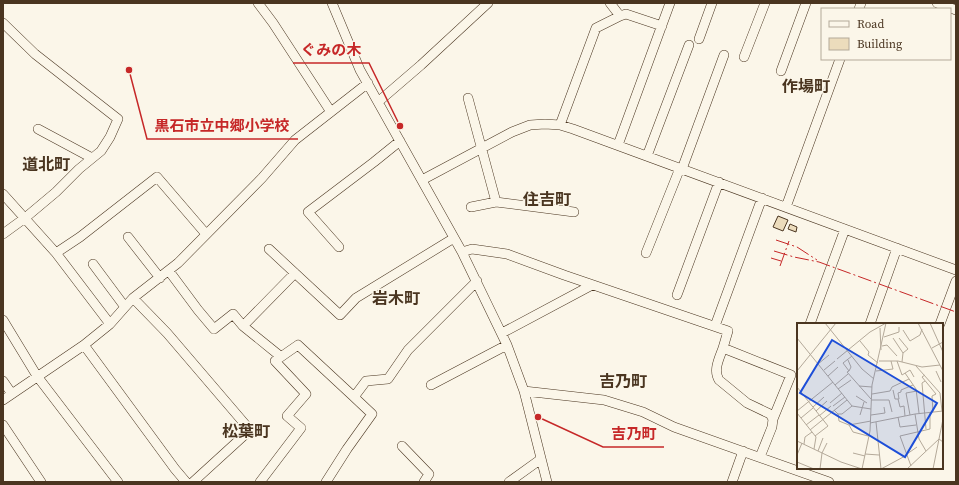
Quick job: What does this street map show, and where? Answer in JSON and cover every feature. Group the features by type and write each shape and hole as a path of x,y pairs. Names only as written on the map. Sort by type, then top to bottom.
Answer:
{"street":[{"path":"258,3 273,23 331,112"},
{"path":"332,3 360,70 462,252 502,333 524,391 547,482"},
{"path":"378,102 421,65 488,3"},
{"path":"610,3 620,16"},
{"path":"618,145 670,3"},
{"path":"699,39 712,3"},
{"path":"744,57 765,3"},
{"path":"781,71 806,3"},
{"path":"937,3 951,8"},
{"path":"560,125 596,28 626,14 662,26"},
{"path":"3,23 35,54 118,119 110,137 100,151 56,192 3,234"},
{"path":"647,156 689,45"},
{"path":"646,253 681,168 724,55"},
{"path":"786,207 840,60"},
{"path":"3,400 84,345 110,324 133,298 169,271 262,178 295,140 368,83"},
{"path":"468,98 496,202"},
{"path":"422,180 512,132 530,125 560,125 573,128 956,270"},
{"path":"38,129 92,158"},
{"path":"339,247 308,212 400,141"},
{"path":"56,253 80,237 157,177 206,234"},
{"path":"677,295 718,182"},
{"path":"3,194 56,253 110,324"},
{"path":"715,326 762,198"},
{"path":"471,207 496,202 574,212"},
{"path":"810,323 845,229"},
{"path":"128,237 160,278"},
{"path":"269,249 340,315 356,298 454,238"},
{"path":"870,323 898,248"},
{"path":"462,252 472,249 507,254 592,285 728,331 716,370 719,380 748,403 770,414 773,419"},
{"path":"93,264 125,307"},
{"path":"169,271 214,329 233,314 243,326 280,356"},
{"path":"243,326 294,273"},
{"path":"940,323 956,281"},
{"path":"354,397 366,381 388,379 408,350 477,282"},
{"path":"502,333 592,285"},
{"path":"133,298 167,333 250,430 193,482"},
{"path":"3,320 37,376 115,481"},
{"path":"84,345 186,482"},
{"path":"260,482 301,428 287,416 306,394 275,360 298,345 372,414 326,482"},
{"path":"431,385 507,345"},
{"path":"723,348 791,375 773,419 772,427 760,458"},
{"path":"3,381 12,394"},
{"path":"524,391 604,400 643,412 674,427 760,458 813,475 829,482"},
{"path":"3,425 41,482"},
{"path":"402,446 429,474 424,482"},
{"path":"732,482 743,451"},
{"path":"509,482 541,459"}],"building":[{"path":"778,216 788,220 783,231 773,227"},
{"path":"790,224 797,227 796,232 788,229"}],"power":[{"path":"776,240 797,247 817,260"},
{"path":"780,266 789,241"},
{"path":"774,251 819,262 956,312"},
{"path":"771,258 781,261"}],"place":[{"name":"黒石市立中郷小学校","path":"129,70"},
{"name":"ぐみの木","path":"400,126"},
{"name":"吉乃町","path":"538,417"}],"district":[{"name":"作場町","path":"806,86"},
{"name":"道北町","path":"46,164"},
{"name":"住吉町","path":"547,199"},
{"name":"岩木町","path":"396,298"},
{"name":"吉乃町","path":"623,381"},
{"name":"松葉町","path":"246,431"}]}
